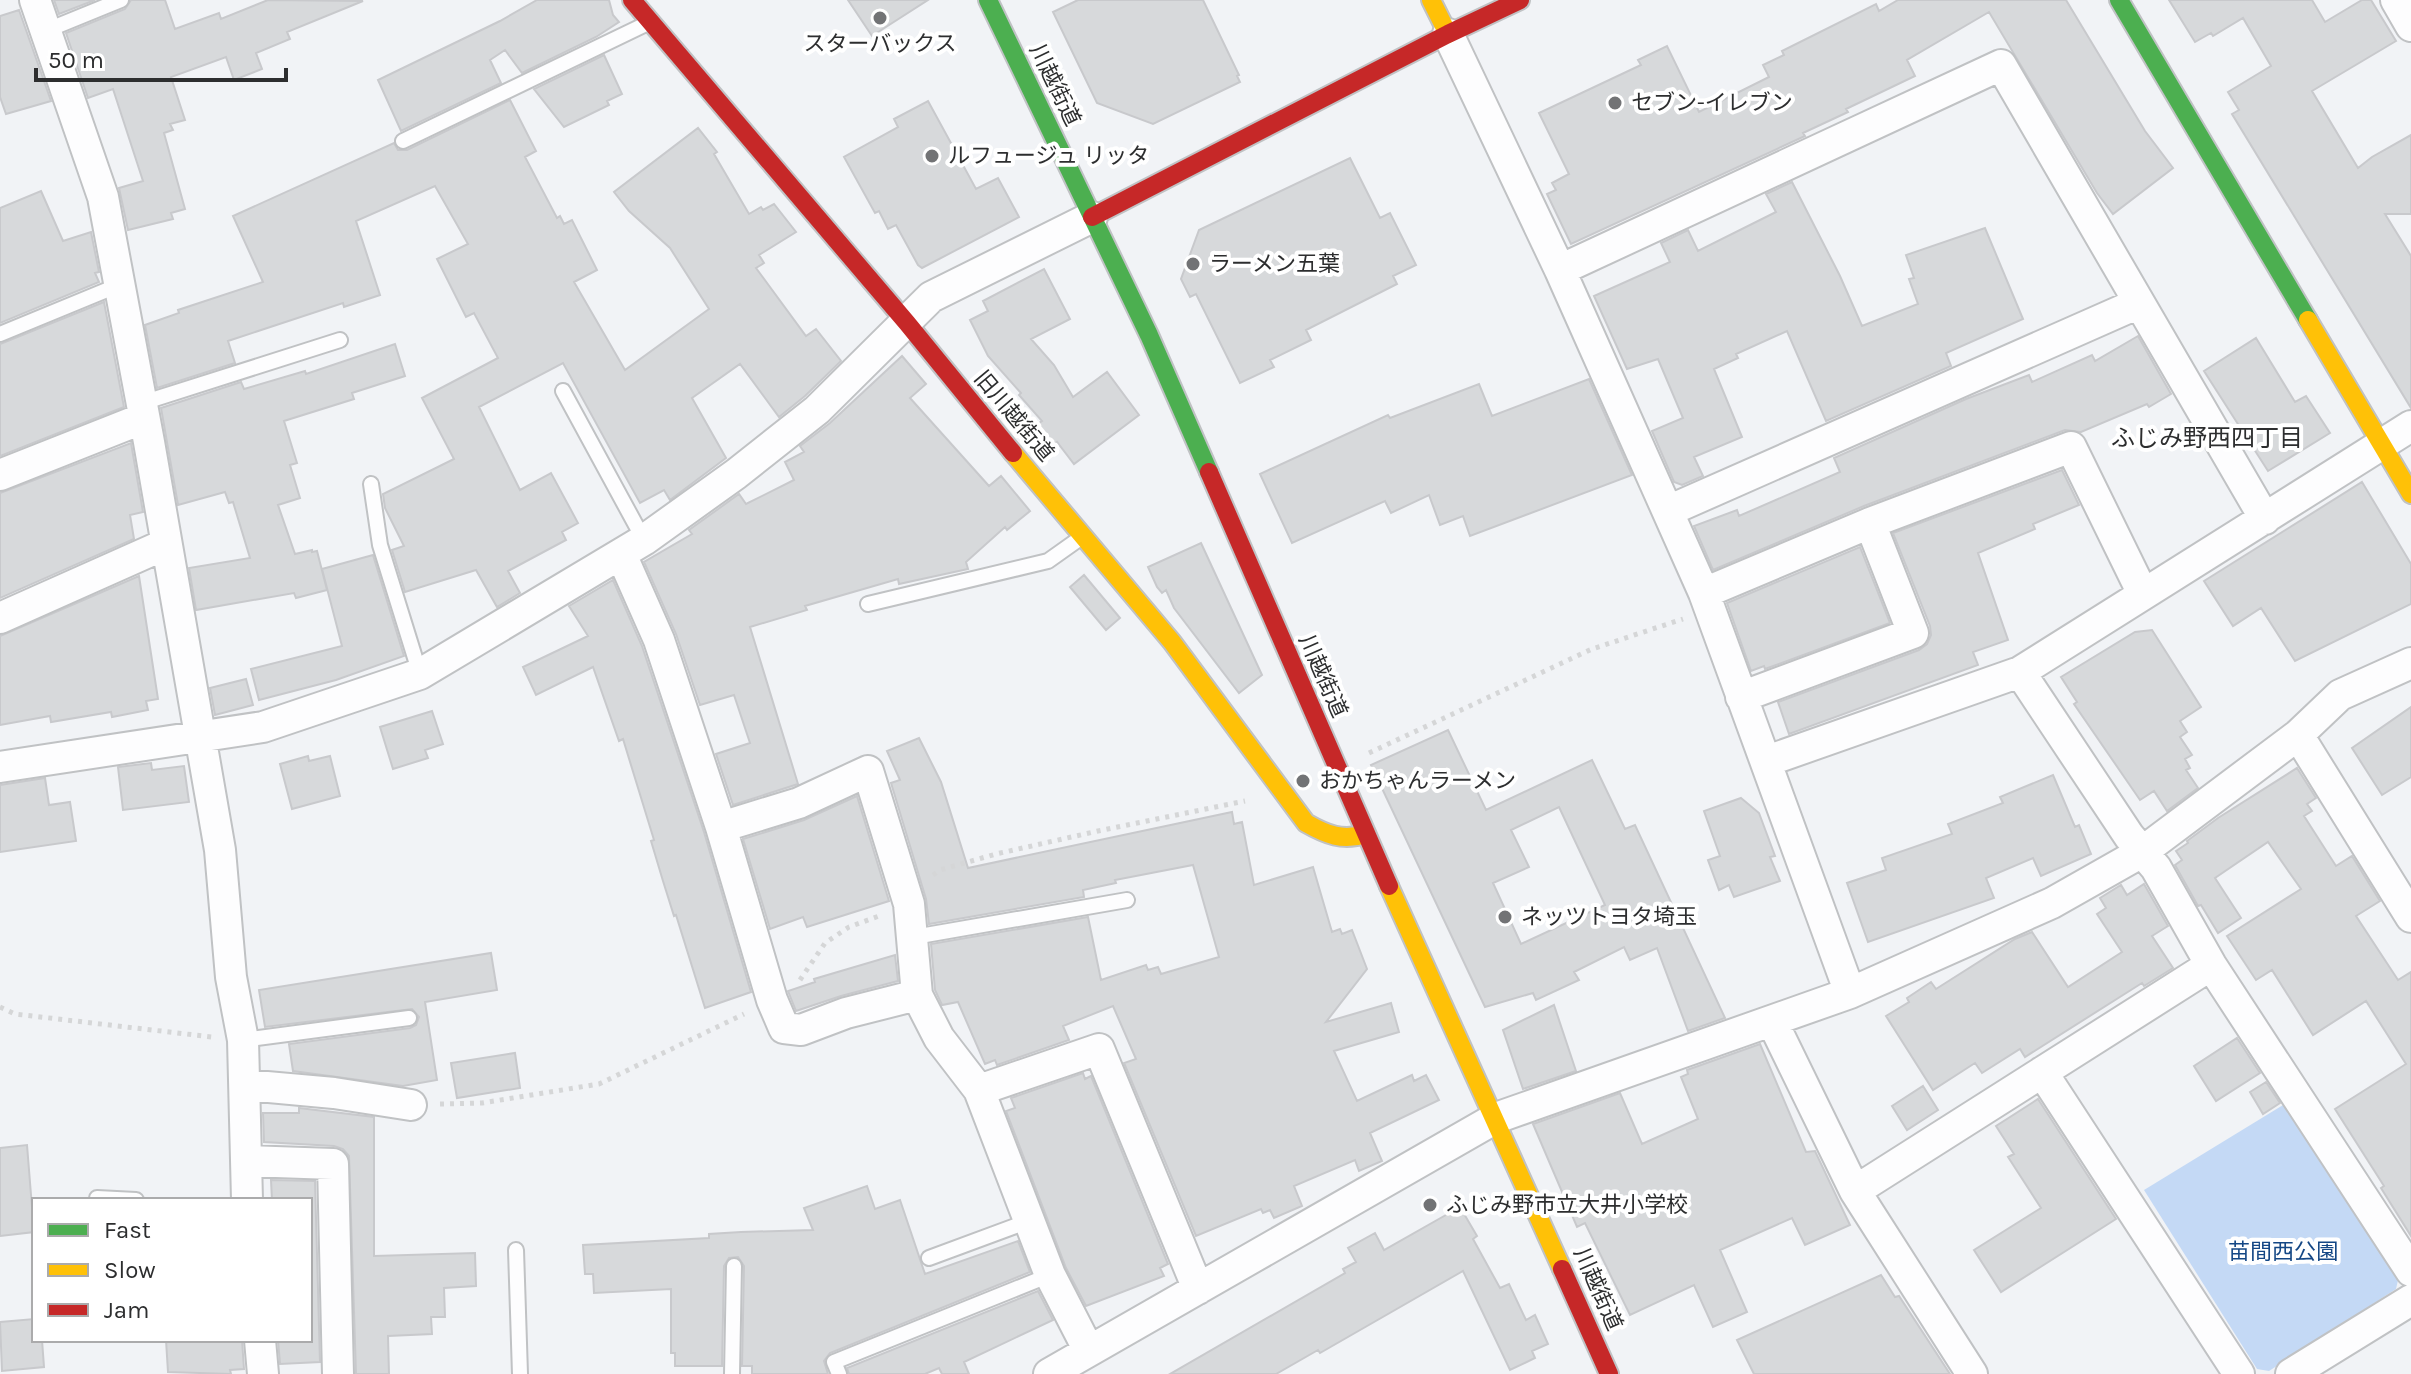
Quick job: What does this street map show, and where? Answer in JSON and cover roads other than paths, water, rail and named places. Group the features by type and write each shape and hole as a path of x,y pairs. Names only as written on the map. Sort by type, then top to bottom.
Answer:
{"main road":[{"name":"旧川越街道","path":"632,0 907,323 1172,642 1306,823 1331,837 1349,839 1366,834"},
{"name":"川越街道","path":"988,0 1149,335 1366,834 1609,1374"},
{"path":"1431,0 1448,34"},
{"path":"1092,217 1520,0"},
{"path":"2119,0 2411,494"}],"street":[{"path":"35,0 103,197 201,738 220,850 231,977 243,1040 247,1198"},
{"path":"2396,0 2411,26"},
{"path":"1448,34 1560,270 1707,602 1850,993"},
{"path":"1560,270 2001,65 2265,519"},
{"path":"0,767 263,727 420,674 632,547 736,474 817,410 931,297 1092,217"},
{"path":"1668,511 2139,303"},
{"path":"0,475 143,411"},
{"path":"1767,761 2020,672 2411,426"},
{"path":"1707,602 1870,523 2071,447 2143,594"},
{"path":"1741,697 1913,633 1870,523"},
{"path":"0,618 166,544"},
{"path":"632,547 772,1000 784,1028 801,1030 846,1013 917,995"},
{"path":"1049,1374 1496,1118 1850,993 2052,903 2142,852 2298,735 2340,695 2411,663"},
{"path":"2020,672 2129,836 2156,868 2211,965 2411,1271"},
{"path":"2298,735 2411,917"},
{"path":"721,827 799,803 868,771 909,904 917,995 939,1038 979,1090 1050,1275 1089,1351"},
{"path":"1855,1191 2211,965"},
{"path":"1772,1021 1855,1191 1972,1374"},
{"path":"979,1090 1099,1049 1198,1289"},
{"path":"2042,1072 2239,1374"},
{"path":"246,1085 334,1093 411,1105"},
{"path":"247,1161 333,1164 338,1374"},
{"path":"2291,1374 2411,1300"},
{"path":"260,1342 263,1374"}],"lane":[{"path":"45,31 121,0"},
{"path":"403,141 650,23"},
{"path":"0,334 119,285"},
{"path":"143,411 340,340"},
{"path":"563,391 632,547"},
{"path":"371,484 380,545 420,674"},
{"path":"868,604 1048,561 1083,535"},
{"path":"914,937 1127,900"},
{"path":"243,1040 409,1018"},
{"path":"929,1258 1029,1221"},
{"path":"516,1250 520,1374"},
{"path":"732,1374 734,1266"},
{"path":"839,1374 834,1362 1050,1275"}],"place":[{"name":"スターバックス","path":"880,18"},
{"name":"セブン-イレブン","path":"1615,103"},
{"name":"ルフュージュ リッタ","path":"932,156"},
{"name":"ラーメン五葉","path":"1193,264"},
{"name":"おかちゃんラーメン","path":"1303,781"},
{"name":"ネッツトヨタ埼玉","path":"1505,917"},
{"name":"ふじみ野市立大井小学校","path":"1430,1205"}],"district":[{"name":"ふじみ野西四丁目","path":"2207,438"}],"park label":[{"name":"苗間西公園","path":"2283,1252"}]}
